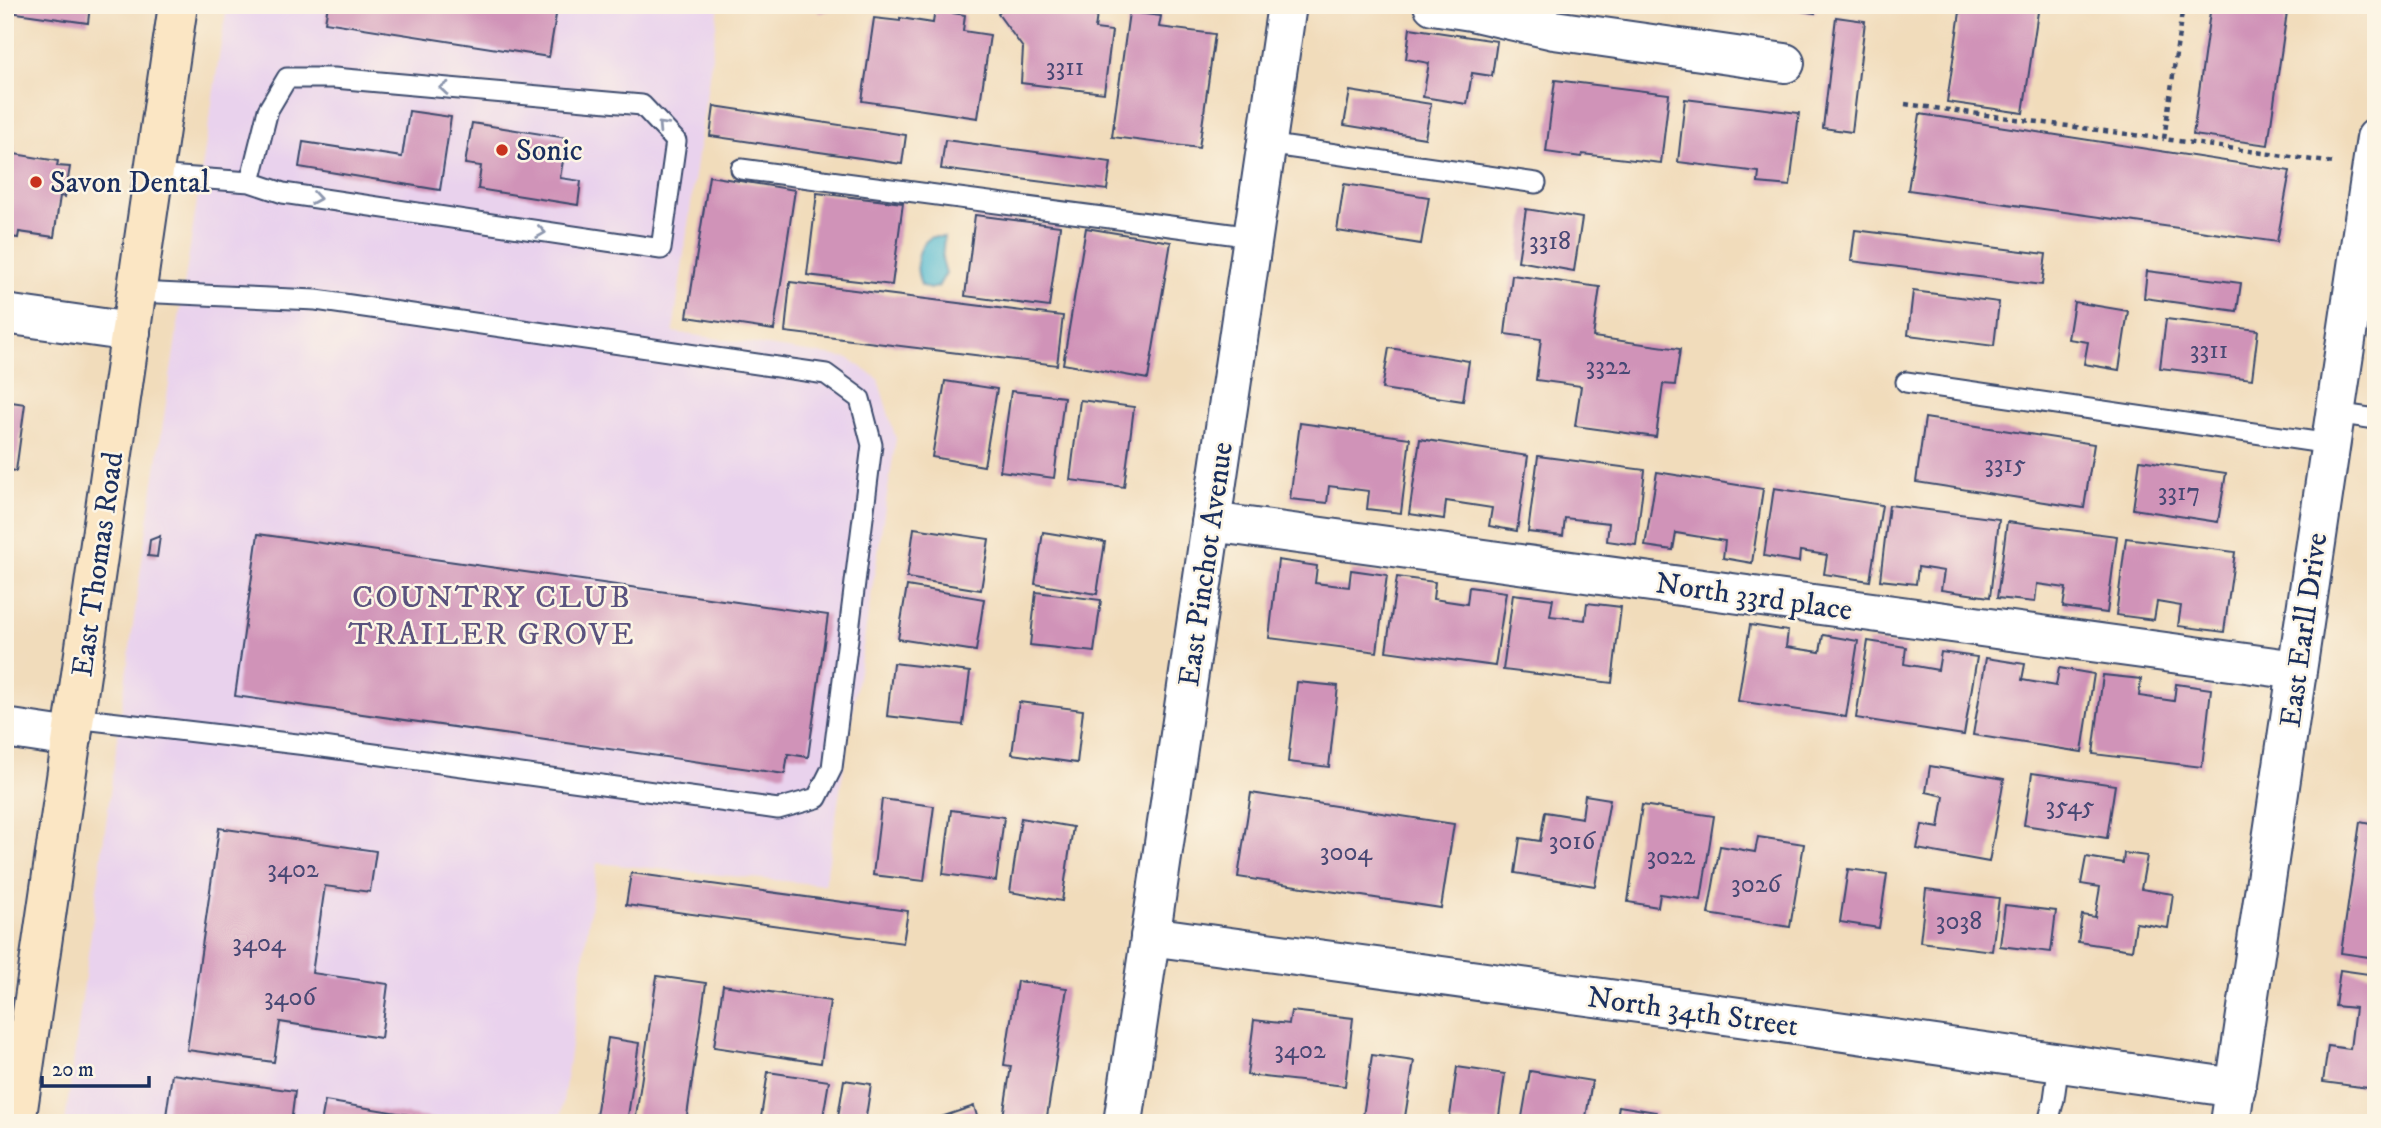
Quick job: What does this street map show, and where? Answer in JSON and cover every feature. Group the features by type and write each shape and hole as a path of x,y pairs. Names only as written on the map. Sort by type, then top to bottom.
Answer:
{"main road":[{"name":"East Thomas Road","path":"16,1123 178,5"}],"street":[{"name":"East Pinchot Avenue","path":"1122,1123 1287,5"},
{"path":"1433,5 1554,30 1785,63"},
{"name":"East Earll Drive","path":"2233,1106 2333,429 2369,225 2376,138"},
{"path":"5,314 131,332"},
{"name":"North 33rd place","path":"1211,523 2297,670"},
{"path":"5,728 73,728"},
{"name":"North 34th Street","path":"1150,936 2059,1063 2233,1106"}],"lane":[{"path":"153,175 250,182 283,193 661,250 676,141 642,105 334,78 287,78 268,110 250,182"},
{"path":"1266,144 1536,183"},
{"path":"741,169 1253,237"},
{"path":"73,728 323,747 778,809 817,798 832,768 872,445 860,398 826,374 316,300 136,292"},
{"path":"1906,382 2333,429 2376,419"},
{"path":"2048,1123 2059,1063"}],"path":[{"path":"2164,139 2183,5"},
{"path":"1905,104 2339,163"}],"shaded area":[{"path":"227,5 719,5 673,332 848,358 878,379 896,439 825,885 597,863 560,1123 65,1123 141,567"}],"water":[{"path":"931,237 944,237 942,260 946,273 938,287 929,289 921,285 917,266 919,253"}],"building":[{"path":"10,5 90,5 88,23 9,12"},
{"path":"328,5 535,5 557,9 549,57 325,22"},
{"path":"817,5 844,5 844,6 819,13"},
{"path":"1008,5 1098,7 1095,29 1112,31 1104,93 1021,83 1023,48 998,14"},
{"path":"1762,5 1816,5 1815,13"},
{"path":"1961,5 2039,5 2023,113 1947,102"},
{"path":"2211,5 2288,5 2268,145 2193,135"},
{"path":"935,10 965,15 963,31 990,35 978,118 862,101 874,18 900,21 900,18 933,23"},
{"path":"1129,12 1161,16 1159,27 1215,34 1199,148 1112,137"},
{"path":"1836,17 1865,21 1852,132 1823,128"},
{"path":"1410,28 1497,41 1492,76 1472,73 1467,104 1423,97 1429,63 1406,59"},
{"path":"1555,80 1669,94 1661,163 1546,152"},
{"path":"1350,91 1431,104 1425,138 1344,125"},
{"path":"1685,99 1799,113 1790,186 1758,183 1759,172 1678,162"},
{"path":"714,106 906,135 902,164 710,136"},
{"path":"409,111 451,117 440,190 299,167 303,142 402,157"},
{"path":"1920,114 2290,171 2277,242 1908,190"},
{"path":"472,123 567,138 560,178 581,181 578,205 478,189 481,166 465,164"},
{"path":"945,140 1111,162 1107,190 941,169"},
{"name":"Savon Dental","path":"5,144 15,146 14,154 58,161 57,166 70,167 65,197 60,196 54,237 19,232 18,238 5,236"},
{"path":"709,176 795,190 774,330 687,317"},
{"path":"1344,184 1429,197 1421,244 1337,231"},
{"path":"817,193 903,203 892,285 807,275"},
{"path":"1526,209 1582,218 1574,271 1518,261"},
{"path":"975,215 1060,226 1049,307 965,296"},
{"path":"1086,228 1171,242 1148,379 1063,364"},
{"path":"1855,230 2046,254 2042,285 1851,261"},
{"path":"2147,271 2241,283 2237,311 2144,298"},
{"path":"1512,275 1600,287 1593,337 1680,349 1675,385 1663,384 1656,437 1575,426 1581,386 1536,380 1541,339 1505,334"},
{"path":"790,282 1063,316 1057,365 785,332"},
{"path":"1913,291 1999,302 1994,346 1908,335"},
{"path":"2074,302 2128,311 2119,370 2084,364 2088,342 2068,339"},
{"path":"2166,319 2258,330 2252,379 2160,368"},
{"path":"1389,348 1469,361 1463,401 1382,389"},
{"path":"945,381 997,389 984,466 932,457"},
{"path":"1011,391 1064,397 1054,478 1000,471"},
{"path":"1080,400 1134,407 1124,487 1070,480"},
{"path":"5,401 25,404 16,471 5,469"},
{"path":"1925,418 2094,444 2084,508 1916,482"},
{"path":"1300,423 1410,438 1401,513 1367,509 1369,491 1329,486 1327,503 1290,499"},
{"path":"1420,439 1528,456 1517,531 1489,526 1492,508 1446,501 1444,519 1409,514"},
{"path":"1538,456 1645,470 1636,545 1607,541 1609,523 1565,518 1563,536 1528,532"},
{"path":"2140,460 2226,473 2218,522 2133,509"},
{"path":"1657,472 1763,489 1752,563 1723,558 1725,541 1676,533 1673,550 1645,546"},
{"path":"1774,488 1882,505 1870,581 1824,574 1827,555 1800,551 1799,562 1764,556"},
{"path":"1889,505 1999,519 1990,597 1941,590 1944,571 1918,567 1916,584 1880,580"},
{"path":"2007,522 2117,536 2107,613 2063,607 2066,588 2037,584 2035,602 1997,598"},
{"path":"914,528 989,539 981,590 907,578"},
{"path":"1043,532 1105,542 1097,594 1035,584"},
{"path":"258,534 828,615 808,757 788,754 785,774 235,696"},
{"path":"160,536 157,557 148,556 150,540"},
{"path":"2126,538 2235,552 2224,632 2178,626 2181,606 2157,602 2154,620 2116,615"},
{"path":"1278,560 1317,566 1315,583 1349,587 1351,570 1387,575 1377,652 1269,638"},
{"path":"1397,577 1435,582 1433,599 1467,604 1469,587 1506,592 1495,666 1386,651"},
{"path":"907,586 984,599 976,651 898,639"},
{"path":"1036,592 1101,600 1094,652 1030,645"},
{"path":"1513,594 1553,599 1550,616 1585,620 1587,603 1621,607 1612,683 1503,670"},
{"path":"1750,625 1788,631 1786,647 1820,652 1823,635 1858,641 1846,717 1738,701"},
{"path":"1868,641 1906,647 1904,664 1938,670 1941,652 1977,657 1964,735 1856,718"},
{"path":"1986,658 2025,664 2022,680 2056,686 2059,668 2094,674 2082,752 1973,735"},
{"path":"893,663 970,672 963,725 887,716"},
{"path":"2103,675 2141,679 2139,696 2174,701 2176,684 2211,689 2202,767 2093,754"},
{"path":"1297,682 1338,686 1329,767 1288,762"},
{"path":"1019,702 1083,710 1077,763 1012,754"},
{"path":"1930,766 2004,779 1989,862 1917,849 1922,825 1939,828 1944,796 1926,792"},
{"path":"2032,773 2115,785 2107,838 2024,825"},
{"path":"1251,793 1454,824 1441,908 1238,877"},
{"path":"1585,795 1610,799 1595,886 1515,873 1520,838 1540,841 1545,812 1582,818"},
{"path":"882,799 934,806 924,881 873,875"},
{"path":"1642,805 1714,816 1701,900 1660,894 1658,907 1628,902"},
{"path":"951,810 1004,817 996,881 943,874"},
{"path":"1021,818 1073,827 1062,901 1010,892"},
{"path":"2360,822 2376,825 2376,958 2341,953"},
{"path":"219,828 376,851 370,892 325,886 312,973 388,984 381,1038 280,1022 274,1062 187,1050"},
{"path":"1758,837 1804,844 1790,927 1708,914 1720,846 1755,852"},
{"path":"2124,853 2147,856 2141,889 2173,894 2168,928 2136,923 2132,950 2078,942 2082,915 2095,917 2100,887 2081,884 2086,857 2123,863"},
{"path":"1848,869 1887,874 1879,928 1840,922"},
{"path":"631,873 908,911 903,943 626,905"},
{"path":"1926,889 1999,898 1992,951 1920,942"},
{"path":"2005,905 2056,911 2051,952 2000,946"},
{"path":"2340,970 2376,975 2376,1089 2323,1082 2328,1046 2350,1049 2355,1008 2335,1006"},
{"path":"657,976 706,983 686,1123 635,1123"},
{"path":"1017,981 1067,988 1046,1123 1002,1123 1011,1066 1004,1065"},
{"path":"723,985 830,1001 821,1063 714,1047"},
{"path":"1291,1011 1353,1018 1345,1086 1247,1075 1254,1020 1289,1024"},
{"path":"608,1038 639,1043 627,1123 595,1123"},
{"path":"1372,1055 1414,1061 1404,1123 1362,1123"},
{"path":"1457,1067 1505,1074 1498,1123 1449,1123"},
{"path":"1530,1071 1592,1081 1585,1123 1521,1123"},
{"path":"768,1072 829,1081 822,1123 760,1123"},
{"path":"172,1074 295,1091 291,1123 165,1123"},
{"path":"844,1080 871,1084 865,1123 837,1123"},
{"path":"325,1101 434,1119 434,1123 321,1123"},
{"path":"974,1106 979,1123 926,1123 926,1122"},
{"path":"1619,1106 1656,1112 1654,1123 1616,1123"}],"place":[{"name":"Sonic","path":"502,150"},
{"name":"Savon Dental","path":"36,182"}],"district":[{"name":"COUNTRY CLUB TRAILER GROVE","path":"492,614"}]}
